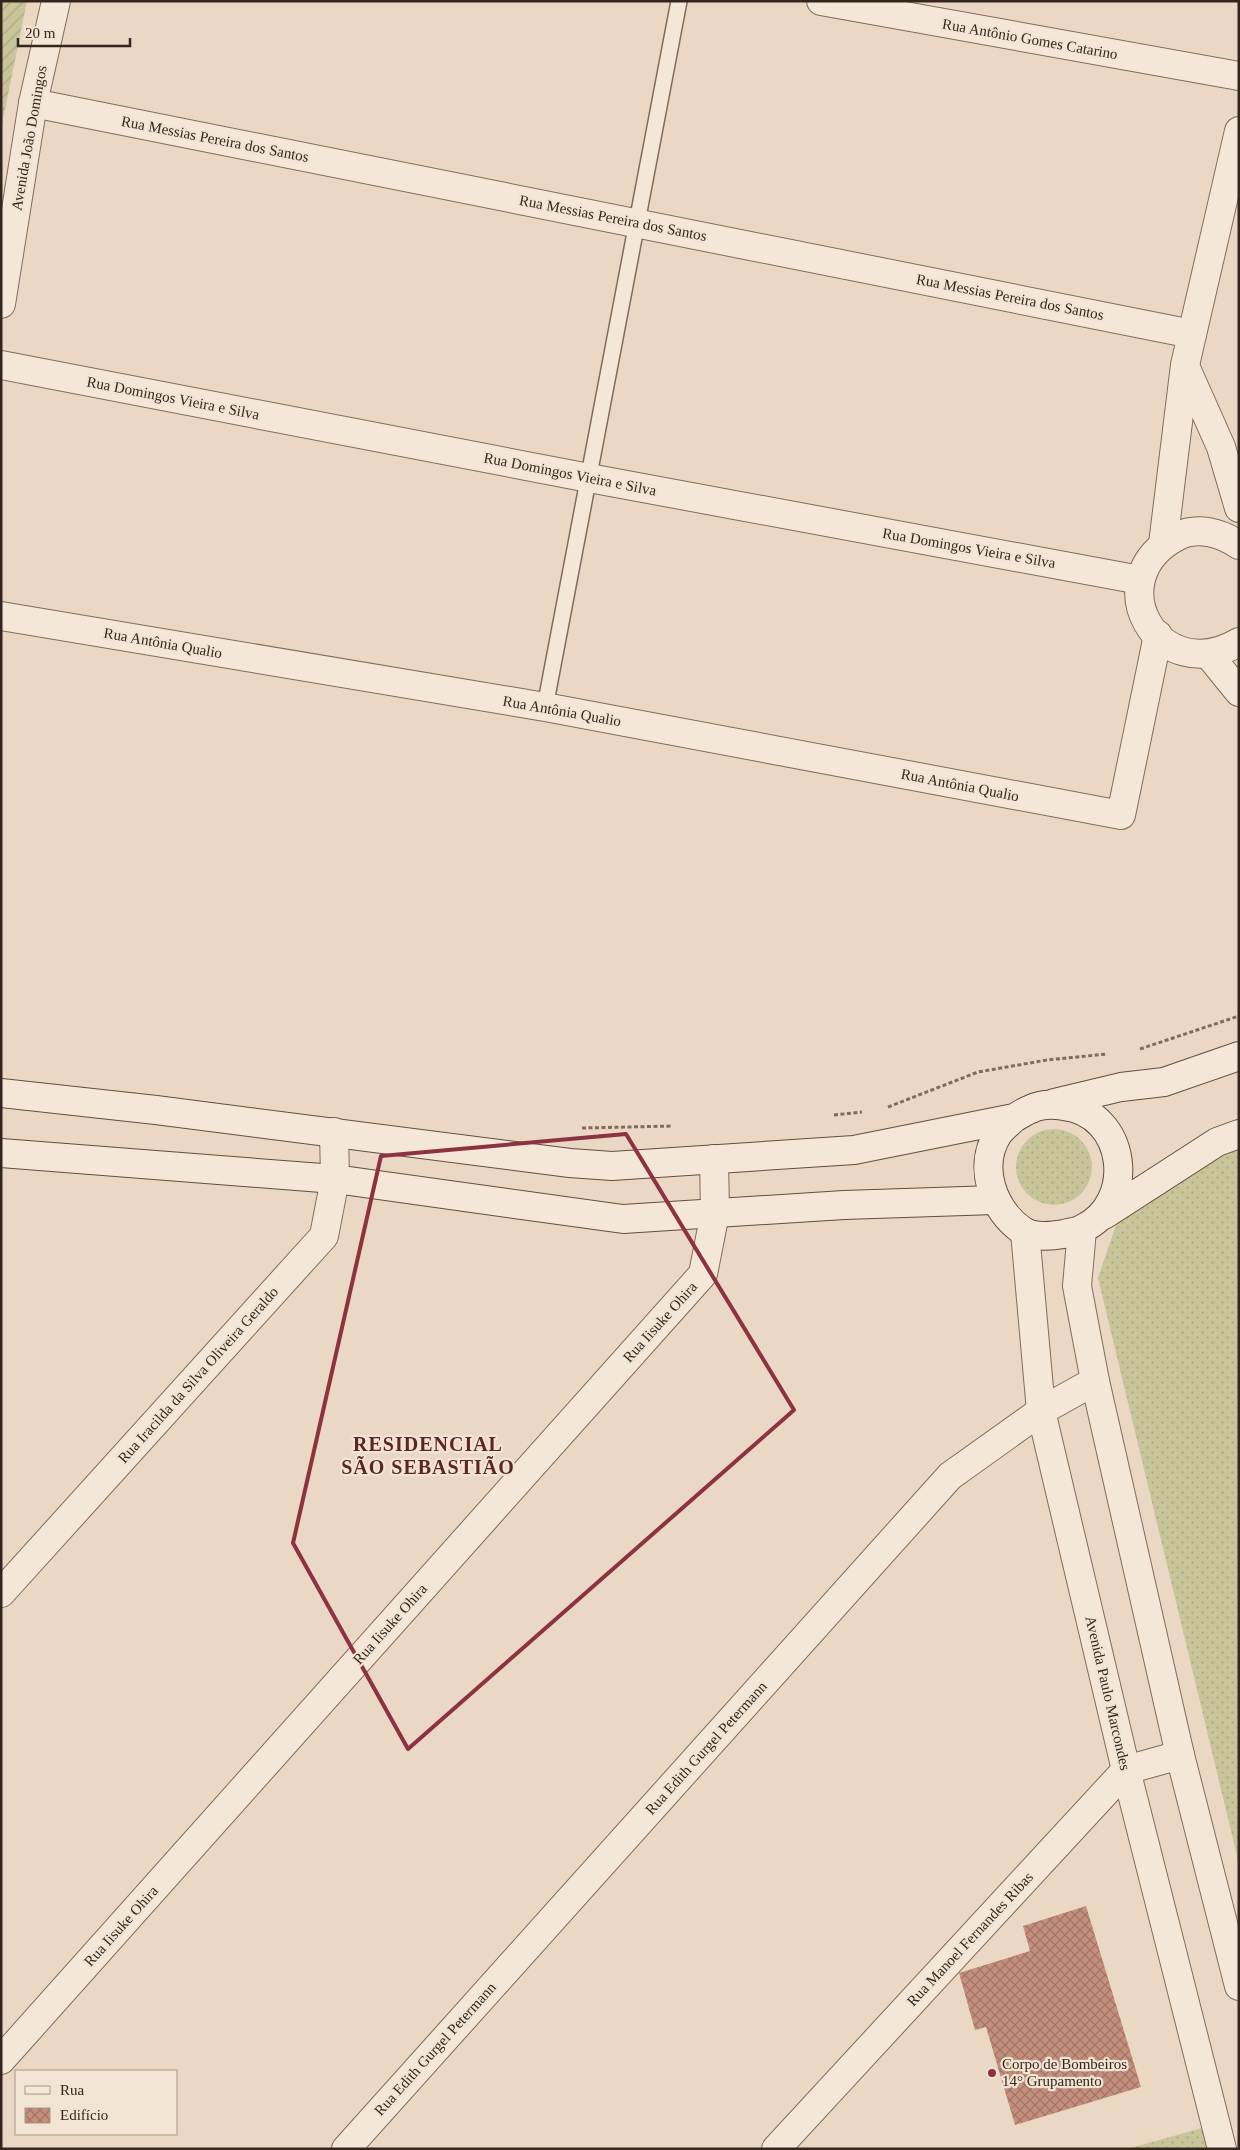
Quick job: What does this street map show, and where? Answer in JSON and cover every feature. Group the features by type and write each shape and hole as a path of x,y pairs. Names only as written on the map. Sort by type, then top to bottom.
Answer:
{"street":[{"name":"Avenida João Domingos","path":"1,304 33,103 56,1"},
{"name":"Rua Antônio Gomes Catarino","path":"821,1 1239,76"},
{"name":"Rua Messias Pereira dos Santos","path":"33,103 1192,334"},
{"path":"1163,544 1185,365 1239,131"},
{"name":"Rua Domingos Vieira e Silva","path":"1,365 590,478 1140,580"},
{"path":"1185,365 1221,446 1239,508"},
{"path":"1239,545 1227,537 1206,531 1185,533 1163,544 1148,560 1140,580 1139,601 1146,622 1167,646 1187,654 1208,654 1229,648 1239,642"},
{"name":"Rua Antônia Qualio","path":"1,616 545,707 1122,815 1158,635"},
{"path":"1208,654 1239,692"},
{"path":"1239,1056 1164,1082 1121,1087 1032,1108 1014,1118 998,1134 990,1156 989,1179 995,1200 1006,1215 1025,1232 1049,1237 1091,1224 1217,1142 1239,1134"},
{"path":"1,1093 603,1166 854,1150 1014,1118"},
{"path":"1051,1104 1074,1107 1094,1117 1109,1134 1118,1154 1120,1177 1114,1199 1091,1224 1077,1286 1094,1381 1180,1755 1239,1986"},
{"name":"Rua Iracilda da Silva Oliveira Geraldo","path":"1,1593 324,1236 335,1179 334,1132"},
{"path":"1,1153 335,1179 623,1219 844,1204 995,1200"},
{"name":"Rua Iisuke Ohira","path":"1,2060 702,1274 715,1214 714,1159"},
{"name":"Avenida Paulo Marcondes","path":"1025,1232 1041,1411 1126,1770 1222,2149"},
{"name":"Rua Edith Gurgel Petermann","path":"346,2149 950,1476 1041,1411 1094,1381"},
{"path":"1126,1770 1180,1755"},
{"name":"Rua Manoel Fernandes Ribas","path":"776,2149 1126,1770"}],"lane":[{"path":"545,707 590,478 636,222 679,1"}],"path":[{"path":"1134,1050 1239,1016"},
{"path":"881,1109 978,1072 1047,1060 1115,1053"},
{"path":"824,1116 872,1110"},
{"path":"575,1128 681,1126"}],"highlighted area":[{"path":"626,1134 794,1410 408,1749 293,1543 381,1156"}],"shaded area":[{"path":"1,1 27,1 1,129"},
{"path":"1047,1129 1061,1129 1075,1135 1086,1146 1090,1152 1092,1167 1090,1182 1081,1194 1069,1203 1047,1205 1033,1199 1022,1188 1016,1174 1016,1160 1022,1146 1033,1135"},
{"path":"1239,1150 1239,1864 1098,1278 1116,1225 1202,1162"},
{"path":"1202,2128 1207,2149 1127,2149"}],"building":[{"path":"1086,1906 1141,2087 1015,2125 986,2027 975,2030 959,1973 1030,1951 1023,1926"}],"place":[{"name":"Corpo de Bombeiros 14° Grupamento","path":"992,2073"}],"district":[{"name":"RESIDENCIAL SÃO SEBASTIÃO","path":"428,1456"}]}
